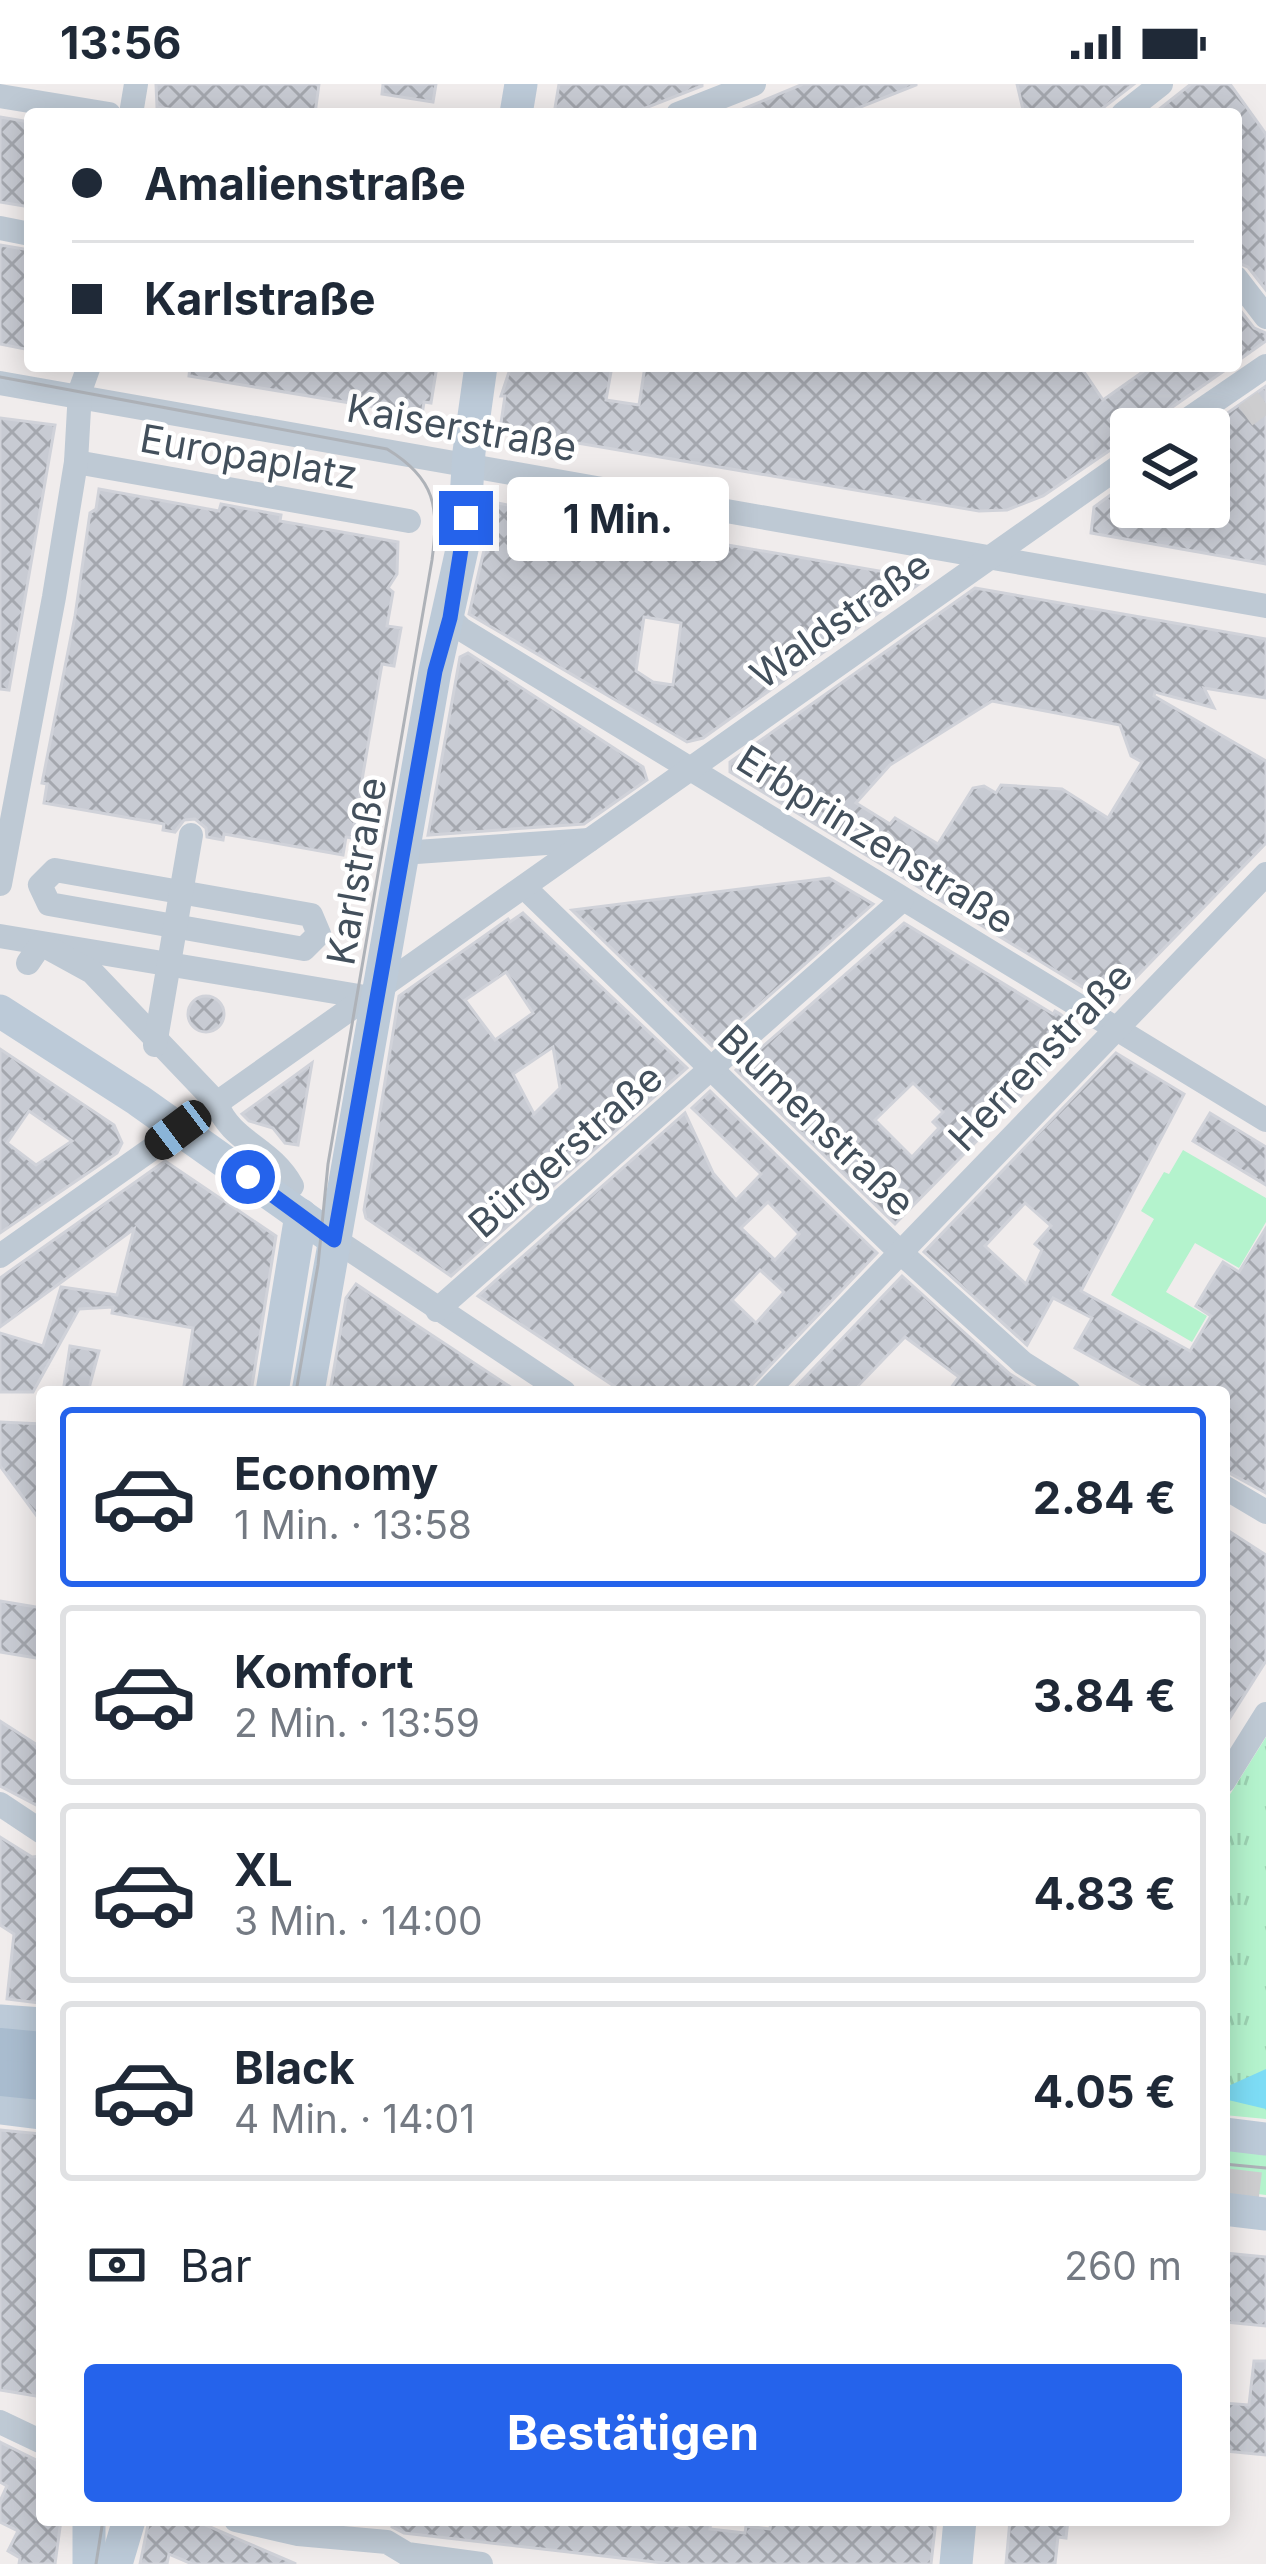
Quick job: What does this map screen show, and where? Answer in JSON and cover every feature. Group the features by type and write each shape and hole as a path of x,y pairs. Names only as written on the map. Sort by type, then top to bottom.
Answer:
{"main road":[{"name":"Karlstraße","path":"309,1386 371,993 465,532 480,372"},
{"path":"0,1011 178,1130 297,1201 334,1240"},
{"path":"273,1386 297,1201"},
{"path":"0,2021 36,2024"},
{"path":"0,2046 36,2049"},
{"path":"0,2078 36,2081"},
{"path":"0,2108 36,2112"},
{"path":"1230,2135 1266,2139"},
{"path":"1230,2210 1266,2214"},
{"path":"89,2564 90,2526"},
{"path":"116,2564 127,2526"},
{"path":"956,2564 960,2526"}],"street":[{"path":"693,108 754,84"},
{"path":"1131,108 1161,84"},
{"path":"0,96 73,108"},
{"path":"1242,286 1266,317"},
{"path":"1213,408 1243,392 1266,366"},
{"path":"0,884 51,614 86,372"},
{"name":"Kaiserstraße","path":"0,383 1266,606"},
{"name":"Europaplatz","path":"76,462 410,521"},
{"name":"Waldstraße","path":"0,1256 1110,473"},
{"name":"Erbprinzenstraße","path":"450,618 1266,1120"},
{"path":"155,1046 191,835"},
{"path":"402,853 498,850 591,839"},
{"path":"55,870 181,892 311,915 319,934 304,949 175,928 49,904 40,885 55,870"},
{"name":"Herrenstraße","path":"772,1386 1266,874"},
{"name":"Blumenstraße","path":"524,887 901,1253 1023,1363 1060,1386"},
{"name":"Bürgerstraße","path":"437,1310 902,900"},
{"path":"0,936 92,972 155,1046 216,1102 223,1121 280,1163 297,1201"},
{"path":"34,953 169,964 371,993"},
{"path":"334,1240 555,1386"},
{"path":"1230,1490 1266,1512"},
{"path":"1230,1771 1266,1714"},
{"path":"0,1804 36,1828"},
{"path":"0,2422 36,2439"},
{"path":"263,2526 387,2542 407,2554 481,2564"}],"green space":[{"path":"1183,1150 1266,1198 1266,1222 1239,1268 1195,1243 1166,1292 1207,1316 1192,1342 1111,1295 1154,1219 1141,1211"},
{"path":"1266,1737 1266,2119 1230,2116 1230,1794"},
{"path":"1230,2145 1266,2149 1266,2195 1230,2191"}],"water":[{"path":"206,996 219,1001 224,1014 219,1027 206,1032 193,1027 188,1014 193,1001"},
{"path":"1266,2069 1266,2109 1230,2100 1230,2085"}],"building":[{"path":"156,84 319,84 316,108 157,107"},
{"path":"383,84 436,84 433,102 382,94"},
{"path":"559,84 702,84 645,108 555,108"},
{"path":"803,84 916,84 858,108 745,108"},
{"path":"1017,84 1134,84 1103,108 1023,108"},
{"path":"1191,84 1230,84 1266,134 1266,290 1242,264 1242,108 1161,108"},
{"path":"0,117 24,121 24,206 0,202"},
{"path":"0,245 24,249 24,349 0,344"},
{"path":"1242,313 1254,328 1266,333 1266,341 1242,358"},
{"path":"189,372 436,372 431,403 424,402 422,415 189,376"},
{"path":"509,372 611,372 606,400 639,405 644,372 1084,372 1103,400 1143,372 1222,372 1171,408 1110,408 1110,450 1043,496 1007,510 979,511 506,431 501,423 505,396 501,396"},
{"path":"1266,386 1266,564 1091,533 1094,507 1110,495 1110,528 1230,528 1230,411"},
{"path":"0,418 55,425 9,690 0,689"},
{"path":"99,489 219,511 221,504 281,515 280,521 398,542 397,574 388,588 393,592 387,626 401,628 394,666 382,664 352,838 346,837 343,855 224,834 223,840 207,837 206,828 195,819 184,820 175,832 163,830 164,824 44,803 47,784 42,783 90,513 96,509"},
{"path":"488,501 626,534 633,530 658,533 926,579 703,738 687,742 469,614 484,550","holes":["644,617 681,623 673,685 653,682 636,671"]},
{"path":"975,588 1266,639 1266,698 1204,688 1214,708 1155,692 1154,696 1266,761 1266,843 1110,1004 730,772 730,762","holes":["992,701 1120,725 1131,756 1142,762 1108,818 1062,789 1001,785 996,793 984,786 973,788 938,844 895,818 890,824 856,803 890,765"]},
{"path":"468,653 643,767 647,780 584,824 428,835 460,657"},
{"path":"829,878 873,904 712,1046 572,910"},
{"path":"523,913 687,1068 451,1276 366,1218 364,1210 399,996 508,919","holes":["506,972 533,1013 495,1040 465,1000","553,1047 560,1088 534,1114 513,1074"]},
{"path":"904,923 1060,1014 1083,1033 895,1224 736,1070","holes":["913,1083 943,1112 933,1122 939,1128 912,1157 875,1120"]},
{"path":"206,996 219,1001 224,1014 219,1027 206,1032 193,1027 188,1014 193,1001"},
{"path":"0,1049 114,1125 122,1143 117,1153 0,1233","holes":["29,1111 72,1141 36,1165 7,1143"]},
{"path":"1116,1053 1184,1094 1081,1291 1190,1351 1211,1316 1196,1306 1209,1284 1223,1262 1239,1272 1266,1228 1266,1493 1230,1473 1230,1386 1144,1386 1075,1348 1092,1318 1053,1298 1027,1345 924,1252","holes":["1025,1203 1051,1226 1035,1244 1042,1250 1026,1284 985,1246"]},
{"path":"312,1063 298,1145 285,1143 273,1128 242,1114"},
{"path":"710,1091 877,1253 751,1386 614,1386 478,1296 685,1113 713,1173 736,1200 761,1174 692,1108","holes":["768,1202 799,1234 775,1260 741,1228","760,1270 784,1292 756,1323 732,1300"]},
{"path":"1210,1113 1266,1147 1266,1185 1193,1141"},
{"path":"165,1161 276,1236 252,1386 184,1386 193,1328 112,1313 113,1307 79,1309 33,1392 0,1392 0,1333 43,1346 61,1287 117,1295 134,1229 0,1327 0,1278"},
{"path":"902,1276 1029,1386 952,1386 959,1377 905,1337 858,1386 797,1386"},
{"path":"356,1284 509,1386 331,1386 346,1298"},
{"path":"70,1346 99,1351 90,1386 64,1386"},
{"path":"0,1422 36,1424 36,1515 0,1466"},
{"path":"1230,1532 1266,1555 1266,1661 1230,1718 1230,1612"},
{"path":"0,1601 36,1607 36,1658 0,1652"},
{"path":"0,1721 36,1744 36,1805 0,1786"},
{"path":"0,1837 36,1857 36,2003 7,1999 14,1934 0,1925"},
{"path":"0,2130 36,2133 36,2396 0,2390"},
{"path":"1230,2253 1266,2257 1266,2326 1230,2323"},
{"path":"1254,2361 1266,2361 1266,2455 1230,2452 1230,2403 1249,2405"},
{"path":"0,2442 36,2460 36,2526 60,2526 55,2564 19,2564 20,2558 8,2551 18,2531 0,2522 0,2501 7,2486 0,2482"},
{"path":"148,2526 208,2526 296,2564 192,2564 169,2554 167,2564 140,2564"},
{"path":"710,2526 745,2533 746,2526 935,2526 931,2564 672,2564 404,2533 392,2527"},
{"path":"1009,2526 1067,2526 1066,2538 1058,2537 1055,2564 1006,2564"}],"tunnel":[{"path":"1248,399 1266,424"},
{"path":"1230,2187 1266,2191"}],"tram line":[{"path":"0,377 387,449 425,483 434,509 432,560 328,1164 318,1265 297,1386"},
{"path":"1230,2165 1266,2168"},
{"path":"96,2564 102,2526"}],"route":[{"path":"248,1177 334,1240 466,518"}]}
